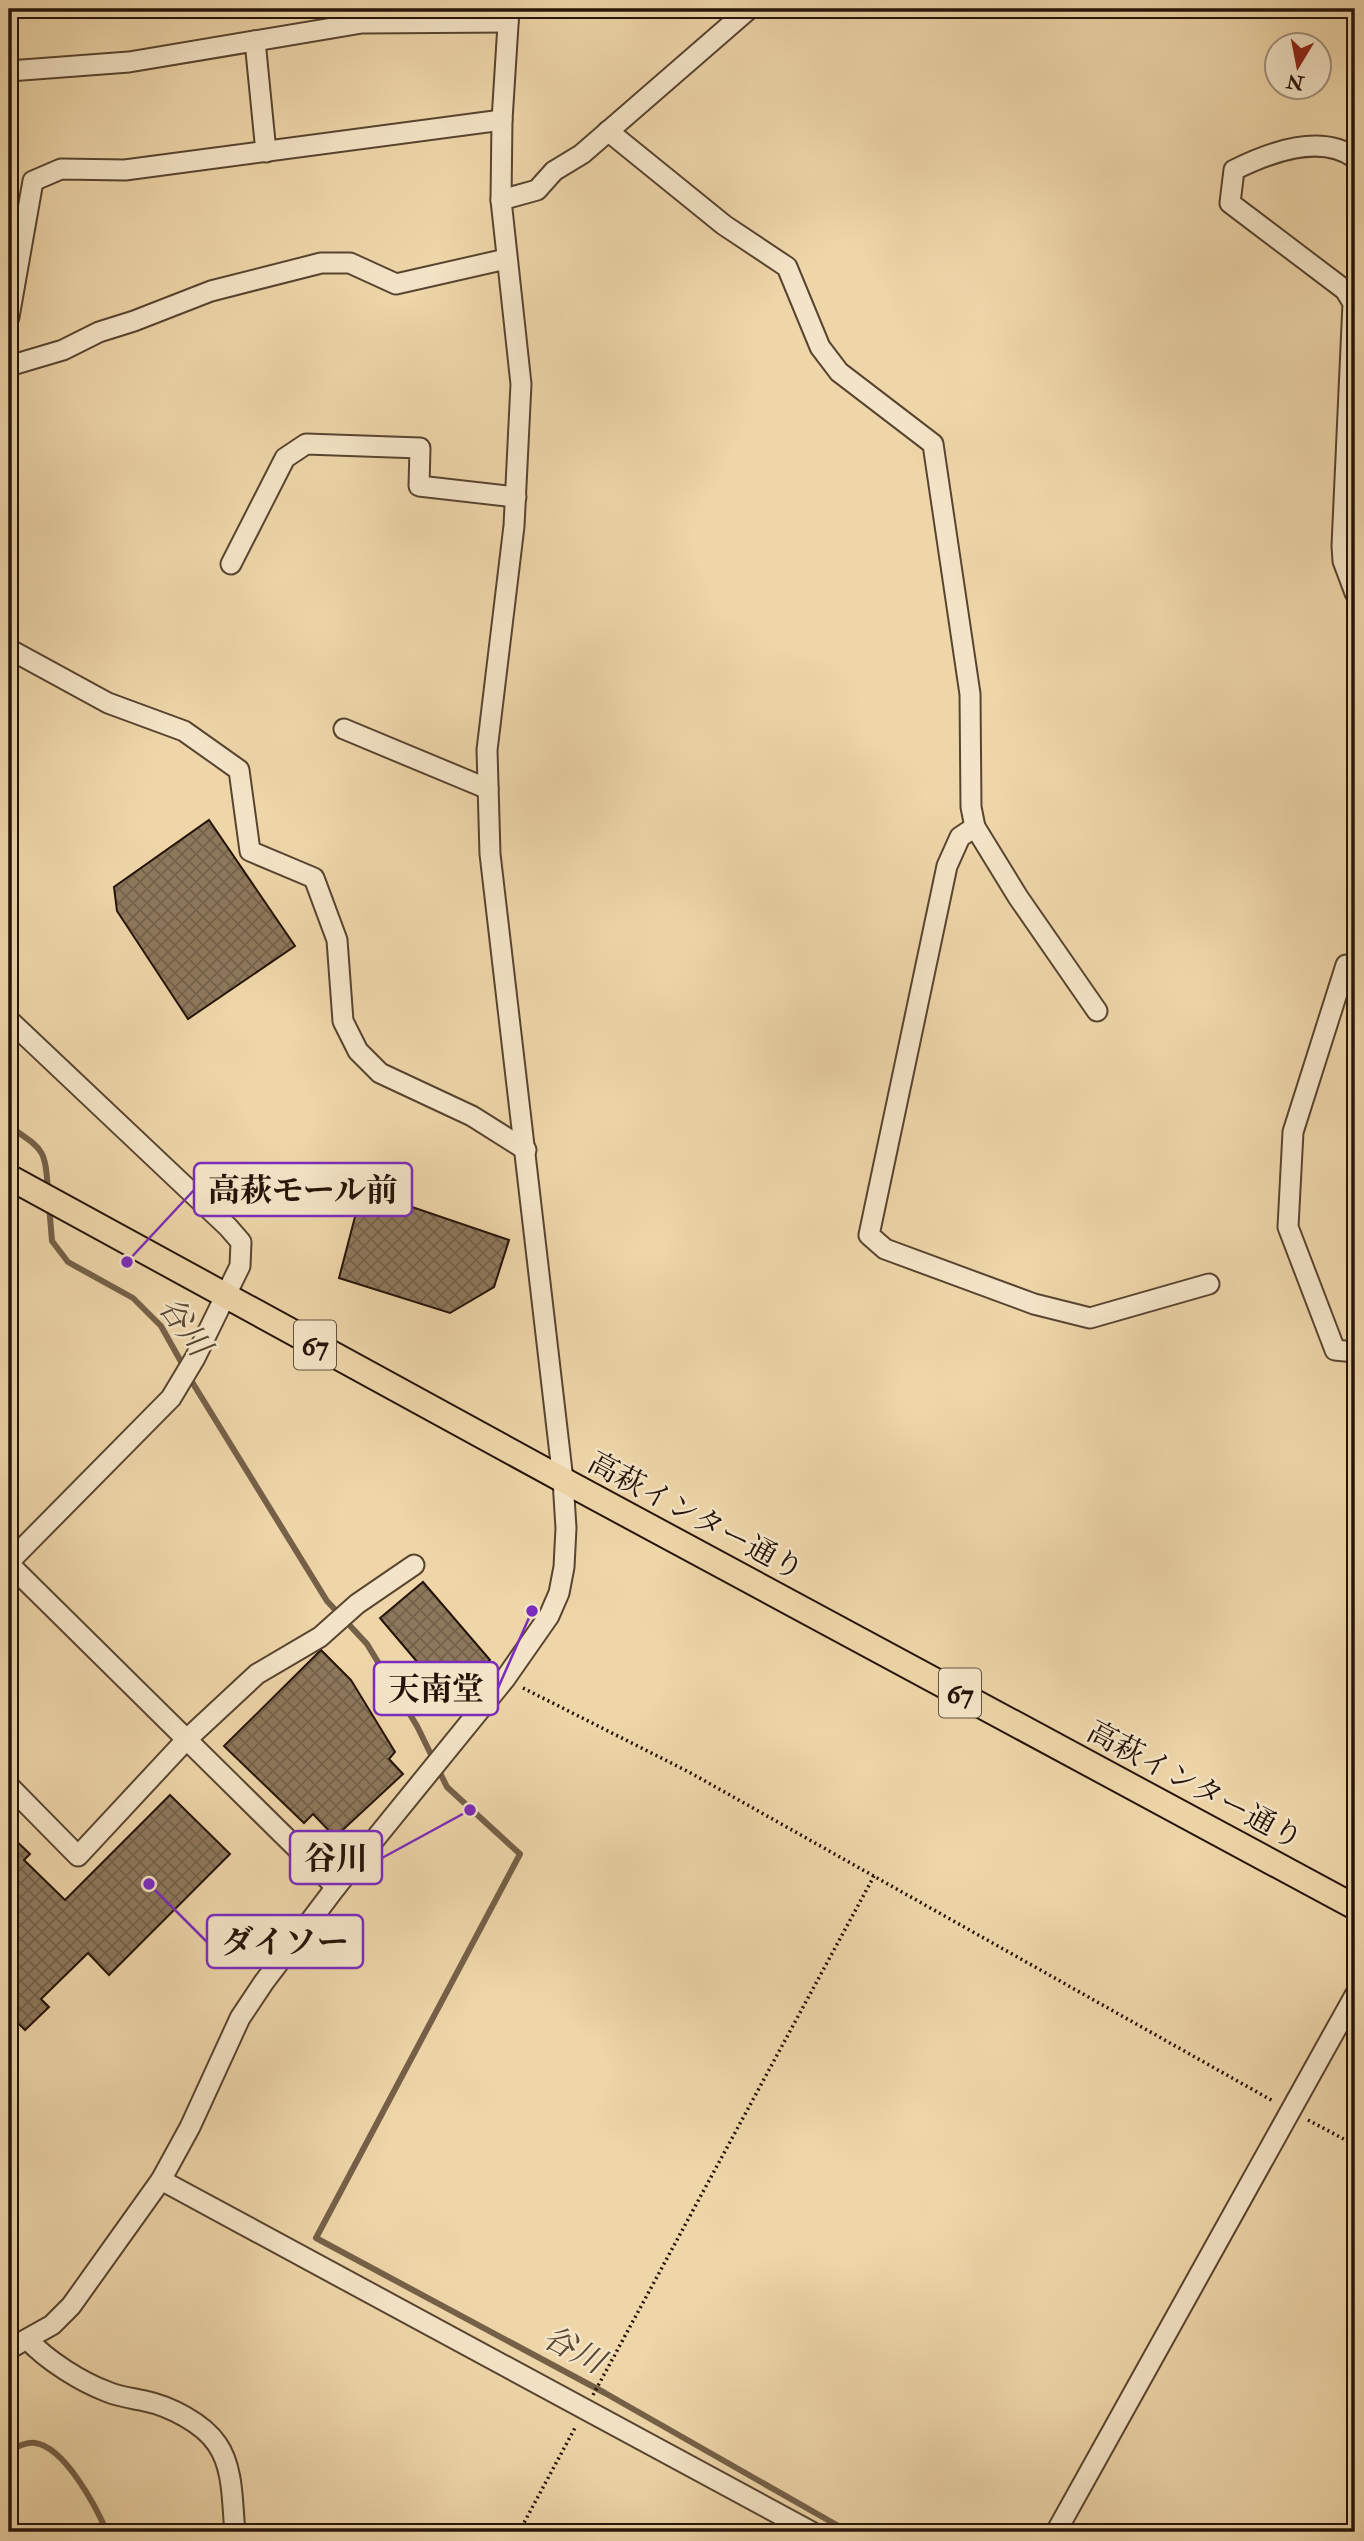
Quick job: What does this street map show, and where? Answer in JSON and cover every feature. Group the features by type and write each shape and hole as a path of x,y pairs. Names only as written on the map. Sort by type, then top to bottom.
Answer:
{"main road":[{"name":"高萩インター通り","path":"9,1177 563,1480 1355,1907"}],"street":[{"path":"501,201 537,190 554,172 582,154 749,9"},
{"path":"9,71 129,62 362,23 508,15 501,201 522,384 514,526 487,750 490,853 526,1150 566,1528 564,1567 559,1593 549,1616 505,1679 336,1887 240,2018 190,2127 161,2180 71,2306 52,2325 9,2349"},
{"path":"255,41 266,152"},
{"path":"9,317 33,181 61,169 125,170 502,120"},
{"path":"608,131 724,225 787,267 820,347 839,372 933,444 970,694 971,807 975,827 1018,897 1097,1011"},
{"path":"1355,158 1334,148 1305,147 1258,158 1234,170 1230,203 1345,290 1354,302 1351,448 1342,546 1343,561 1355,593"},
{"path":"9,366 63,350 99,332 211,291 321,263 350,263 396,284 506,260"},
{"path":"231,564 285,458 306,444 420,448 419,486 516,497"},
{"path":"9,649 108,703 184,731 239,770 250,851 314,878 337,940 343,1021 358,1051 380,1073 472,1116 526,1150"},
{"path":"344,729 488,789"},
{"path":"975,827 960,837 947,866 869,1235 885,1249 1034,1304 1090,1318 1209,1284"},
{"path":"1355,966 1346,965 1293,1132 1288,1227 1335,1350 1355,1352"},
{"path":"9,1020 241,1242 240,1266 195,1358 171,1398 9,1563 336,1887"},
{"path":"9,1786 78,1856 186,1740 257,1674 320,1637 357,1604 414,1565"},
{"path":"1056,2532 1355,1995"},
{"path":"161,2180 812,2532"},
{"path":"28,2340 43,2356 104,2391 166,2408 209,2434 217,2444 229,2475 235,2532"}],"path":[{"path":"505,1679 689,1772 1355,2145"},
{"path":"519,2532 874,1876"}],"building":[{"path":"209,820 295,946 188,1019 117,911 114,887"},
{"path":"362,1190 509,1240 494,1287 450,1313 339,1278"},
{"path":"423,1582 490,1660 447,1697 380,1618"},
{"path":"321,1650 351,1680 395,1752 389,1759 403,1774 335,1837 313,1814 304,1823 224,1746"},
{"path":"170,1795 230,1854 109,1975 88,1953 41,1999 49,2007 25,2030 18,2023 9,2031 9,1834 30,1854 24,1860 65,1900"}],"waterway":[{"name":"谷川","path":"9,1126 40,1151 46,1166 48,1191"},
{"name":"谷川","path":"49,1205 52,1241 68,1262 133,1298 161,1326 184,1367"},
{"name":"谷川","path":"189,1377 327,1601 367,1644 417,1726 447,1787 520,1854 316,2238 605,2393 849,2532"},
{"path":"9,2451 18,2446 35,2443 57,2455 78,2480 107,2532"}],"place":[{"name":"高萩モール前","path":"127,1262"},
{"name":"天南堂","path":"532,1611"},
{"name":"谷川","path":"470,1810"},
{"name":"ダイソー","path":"149,1884"}]}
